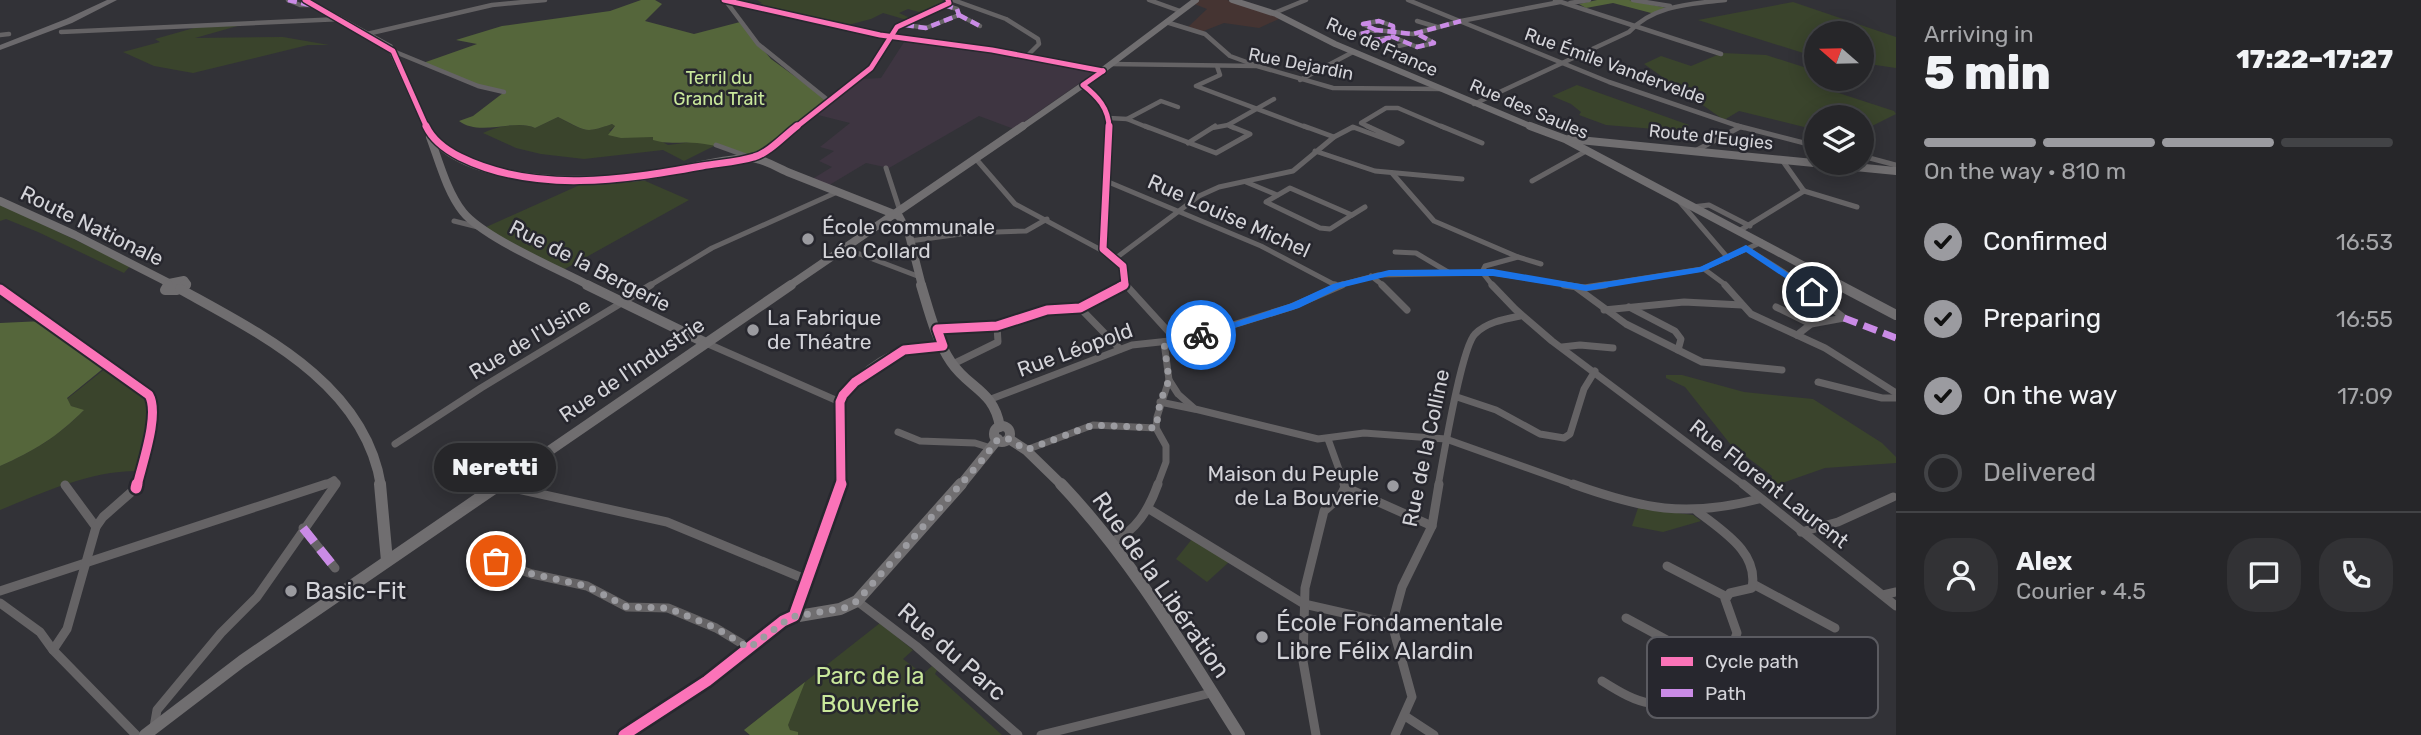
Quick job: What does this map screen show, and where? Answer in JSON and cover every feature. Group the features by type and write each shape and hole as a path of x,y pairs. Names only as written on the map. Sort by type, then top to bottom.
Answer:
{"highway":[{"path":"0,47 107,0"},
{"path":"0,47 52,28 113,0"}],"main road":[{"path":"305,0 367,32 393,51 430,135 441,151 472,163 497,171 565,181 639,177 752,158 835,193 896,213 903,219 943,346 953,364 991,399 998,412 999,438 857,601 844,608 793,616 644,730 624,735"},
{"name":"Rue de l'Industrie","path":"150,731 242,661 1083,85 1196,0"},
{"name":"Rue de France","path":"1232,0 1274,13 1353,52 1443,89"},
{"name":"Rue des Saules","path":"1443,89 1474,104 1565,139 1896,315"},
{"name":"Route d'Eugies","path":"1565,139 1896,171"},
{"name":"Rue de la Bergerie","path":"441,151 457,202 478,227 623,304 706,343"},
{"name":"Route Nationale","path":"0,201 75,235 169,283 186,281 187,284 180,289 306,367 334,390 369,442 377,468 387,562"},
{"name":"Rue de la Libération","path":"999,438 1026,450 1079,502 1111,542 1178,637 1239,735"}],"street":[{"path":"288,0 300,5 314,5"},
{"path":"367,32 501,3 545,0"},
{"path":"725,0 890,36 1028,55 1103,71"},
{"path":"725,0 734,15 771,59 829,101"},
{"path":"716,145 752,158 871,68 890,36 901,24 950,0 1006,19 1038,40 1039,44 1028,55"},
{"path":"1149,0 1180,11"},
{"path":"1274,13 1306,0"},
{"name":"Rue Émile Vandervelde","path":"1408,0 1559,64 1740,127 1804,143"},
{"path":"1390,48 1437,27 1461,21 1560,2 1589,0"},
{"path":"1633,0 1672,6 1726,0"},
{"path":"1560,2 1635,24 1721,54"},
{"path":"944,5 957,9 959,15 980,26"},
{"path":"1474,104 1629,32 1635,24 1672,6"},
{"path":"901,24 926,28 959,15"},
{"path":"61,32 341,19"},
{"path":"1376,41 1392,36 1417,31 1433,43 1421,47 1406,43 1392,36 1374,30 1363,24 1378,20 1406,30"},
{"path":"1417,21 1437,27"},
{"path":"1166,22 1205,34 1230,55 1257,66"},
{"path":"1361,34 1393,25"},
{"path":"1392,36 1393,25"},
{"path":"0,35 9,34"},
{"path":"393,51 478,86 504,92"},
{"path":"1300,80 1353,52"},
{"name":"Rue Dejardin","path":"1110,64 1257,66 1300,80 1347,90 1443,89"},
{"path":"1217,66 1220,75 1196,86 1334,136"},
{"path":"1083,85 1099,98 1109,118 1103,248"},
{"path":"1227,125 1274,99"},
{"path":"1127,119 1161,101 1178,107"},
{"path":"1116,258 1210,191 1293,171 1334,136 1386,108 1398,108 1482,143"},
{"path":"1109,118 1127,119 1188,143 1216,153 1250,134 1227,125 1216,125 1188,143"},
{"path":"1353,127 1399,144 1402,142 1361,123"},
{"path":"1695,151 1740,127"},
{"path":"1532,181 1586,151"},
{"path":"1315,152 1371,170 1462,179"},
{"path":"976,159 1015,204 1103,248 1116,258 1123,266 1125,284 1177,341"},
{"path":"1874,159 1896,165"},
{"path":"1782,160 1801,183 1804,191"},
{"path":"886,168 896,213"},
{"path":"1392,173 1434,220 1518,257 1541,264"},
{"name":"Rue Louise Michel","path":"1105,181 1261,246 1337,286"},
{"path":"1246,181 1277,195"},
{"path":"1352,215 1290,188 1266,202 1320,228 1329,229 1352,215 1365,207"},
{"path":"1739,231 1804,191 1857,207"},
{"name":"Rue de l'Usine","path":"395,443 712,248 835,193"},
{"name":"Rue des Saules","path":"1676,198 1728,258"},
{"path":"1692,207 1709,205 1750,226"},
{"path":"910,241 968,233 1026,231 1047,219"},
{"name":"Rue de la Bergerie","path":"454,221 478,227"},
{"path":"1749,236 1746,248 1800,283 1844,318 1811,324 1797,335"},
{"name":"Rue Léopold","path":"991,399 1120,349 1139,343 1177,341 1296,305 1337,286 1371,276 1395,272 1482,272 1514,275 1576,288 1639,281 1704,269 1762,242"},
{"path":"844,248 920,277"},
{"path":"1395,252 1422,255 1449,272"},
{"path":"1482,272 1485,267 1518,257"},
{"path":"1704,269 1728,287 1742,305 1761,320 1825,348 1896,395"},
{"name":"Rue Florent Laurent","path":"1482,272 1520,316 1620,390 1896,606"},
{"path":"1371,276 1407,310"},
{"path":"937,329 997,326 1047,310 1080,308 1125,284"},
{"path":"1576,288 1603,310 1702,362 1782,370"},
{"path":"1603,310 1684,302 1742,305"},
{"path":"1629,307 1675,331 1681,340 1678,350"},
{"path":"1776,307 1811,324"},
{"path":"1080,308 1120,349"},
{"name":"Rue de la Colline","path":"1392,624 1402,587 1432,526 1446,439 1470,338 1486,326 1520,316"},
{"path":"953,364 998,342 997,326"},
{"path":"1164,342 1169,380 1178,394 1195,409"},
{"name":"Rue de la Bergerie","path":"706,343 840,402"},
{"path":"1562,347 1580,345 1613,348"},
{"path":"793,616 841,489 840,402 855,382 904,350 943,346"},
{"path":"1457,397 1496,410 1540,434 1564,438 1570,434 1584,388 1595,371"},
{"path":"1111,542 1123,537 1149,509 1166,462 1166,446 1156,428 1160,402 1169,380"},
{"path":"1818,382 1882,398 1896,395"},
{"path":"1160,402 1318,439 1364,433 1446,439 1620,501 1669,510 1697,511 1759,499"},
{"path":"1026,450 1093,425 1156,428"},
{"path":"898,432 920,441 975,443 999,438"},
{"path":"1316,735 1303,661 1304,604 1324,511 1340,497 1345,487 1328,439"},
{"path":"0,591 318,488 334,480 337,483 257,597 221,633 157,710 150,731"},
{"path":"498,484 667,522 805,579"},
{"path":"65,485 96,527"},
{"path":"1345,487 1432,526"},
{"path":"53,650 67,629 96,527 103,517 135,490"},
{"path":"1801,532 1838,522 1893,497"},
{"path":"1149,509 1304,604 1392,624 1412,697 1395,735"},
{"path":"1697,511 1747,554 1755,580 1752,588 1730,593 1725,599 1736,637"},
{"path":"303,528 335,568"},
{"path":"478,555 532,574 587,586 627,607 668,608 716,628 749,648"},
{"path":"1667,566 1727,597"},
{"path":"1753,584 1835,628"},
{"path":"1882,595 1896,592"},
{"name":"Rue du Parc","path":"857,601 932,660 1018,735"},
{"path":"2,604 40,632 53,650 136,735"},
{"path":"1626,618 1661,637"},
{"path":"1602,681 1639,704 1647,705"},
{"path":"1041,735 1211,693"},
{"path":"1405,716 1434,735"}],"shaded area":[{"path":"1198,0 1227,0 1281,18 1259,28 1224,23 1201,32 1187,28 1207,9 1192,3"},
{"path":"906,39 967,47 1097,71 1014,129 979,116 889,168 866,163 826,187 809,181 832,167 819,161 834,151 820,147 850,123 814,114 861,79 881,78"}],"green space":[{"name":"Terril du Grand Trait","path":"641,0 655,0 662,4 645,21 694,34 740,22 771,59 829,101 757,157 704,144 664,142 653,140 653,137 621,138 608,135 615,126 612,124 585,130 558,117 535,128 527,125 487,128 467,125 459,121 473,116 503,93 478,86 423,63 477,44 456,40 502,26 610,11"},
{"path":"757,0 946,2 919,12 908,9 899,13 910,18 907,20 883,13 844,26 757,5 762,3"},
{"path":"1597,0 1629,0 1667,8 1655,14 1613,3 1586,8 1579,4"},
{"path":"1793,2 1849,21 1804,21 1804,53 1698,20"},
{"path":"241,25 195,38 283,37 329,45 308,45 193,73 154,66 123,52 160,42 155,39 201,26"},
{"path":"1874,30 1896,37 1896,68 1874,65"},
{"path":"1722,53 1766,55 1804,67 1804,91 1832,91 1894,111 1896,114 1874,125 1874,105 1804,105 1804,127 1739,111 1724,120 1644,64 1661,56 1691,66"},
{"path":"1577,85 1689,125 1679,131 1606,125 1579,115 1581,112 1571,104 1552,96"},
{"path":"558,117 585,130 612,124 615,126 609,131 653,137 668,145 693,142 716,145 684,161 663,150 584,159 516,148 483,133 509,126 535,128"},
{"path":"643,180 689,200 563,270 484,228 582,184"},
{"path":"0,204 130,266 124,273 38,232 6,219 0,221"},
{"path":"43,321 105,367 67,398 71,406 84,410 74,420 45,442 0,466 0,323"},
{"path":"106,368 145,396 152,408 140,471 86,478 0,510 0,466 44,443 83,411 71,406 67,399"},
{"path":"1666,375 1682,375 1744,392 1813,399 1882,443 1896,457 1896,463 1825,468 1768,488 1772,476 1731,445 1685,387 1666,378"},
{"path":"1638,508 1693,515 1701,521 1663,532 1632,526"},
{"path":"1192,539 1229,562 1207,582 1176,559"},
{"name":"Parc de la Bouverie","path":"880,623 913,650 903,659 923,674 932,666 937,670 935,674 1002,735 750,735 744,730"},
{"path":"805,682 788,725 790,730 798,732 798,735 750,735 744,730"}],"marked path":[{"path":"288,0 310,5"},
{"path":"905,25 926,28 959,15 957,9 944,5"},
{"path":"959,15 980,26"},
{"path":"1361,34 1376,30 1413,34 1461,21"},
{"path":"1376,30 1363,24 1386,22 1393,26 1393,37 1417,47 1434,43 1416,33"},
{"path":"1389,38 1380,42 1374,40 1390,38"},
{"path":"1844,318 1896,338"},
{"path":"303,528 335,568"}],"cycle path":[{"path":"305,0 393,51 430,135 446,150 472,163 497,171 548,180 579,181 639,177 757,157 871,68 897,27 949,3 948,0"},
{"path":"724,0 880,35 992,50 1103,71"},
{"path":"624,735 707,681 783,621 794,616 841,489 840,402 855,382 904,350 943,346 937,329 997,326 1047,310 1080,308 1125,284 1123,266 1103,249 1109,118 1099,98 1083,85 1103,71"},
{"path":"0,289 149,395 153,402 150,432 136,488"}],"way so far":[{"path":"496,561 532,574 587,586 627,607 668,608 716,628 749,648 791,617 844,608 857,601 998,439 1009,439 1026,450 1093,425 1156,428 1160,402 1169,380 1164,342 1181,341 1201,335"}],"place":[{"name":"École communale Léo Collard","path":"808,239"},
{"name":"La Fabrique de Théatre","path":"753,330"},
{"name":"Maison du Peuple de La Bouverie","path":"1393,486"},
{"name":"Neretti","path":"496,561"},
{"name":"Basic-Fit","path":"291,591"},
{"name":"École Fondamentale Libre Félix Alardin","path":"1262,637"}],"route":[{"path":"1201,335 1296,305 1337,286 1389,273 1493,272 1586,288 1702,269 1746,248 1812,292"}]}
